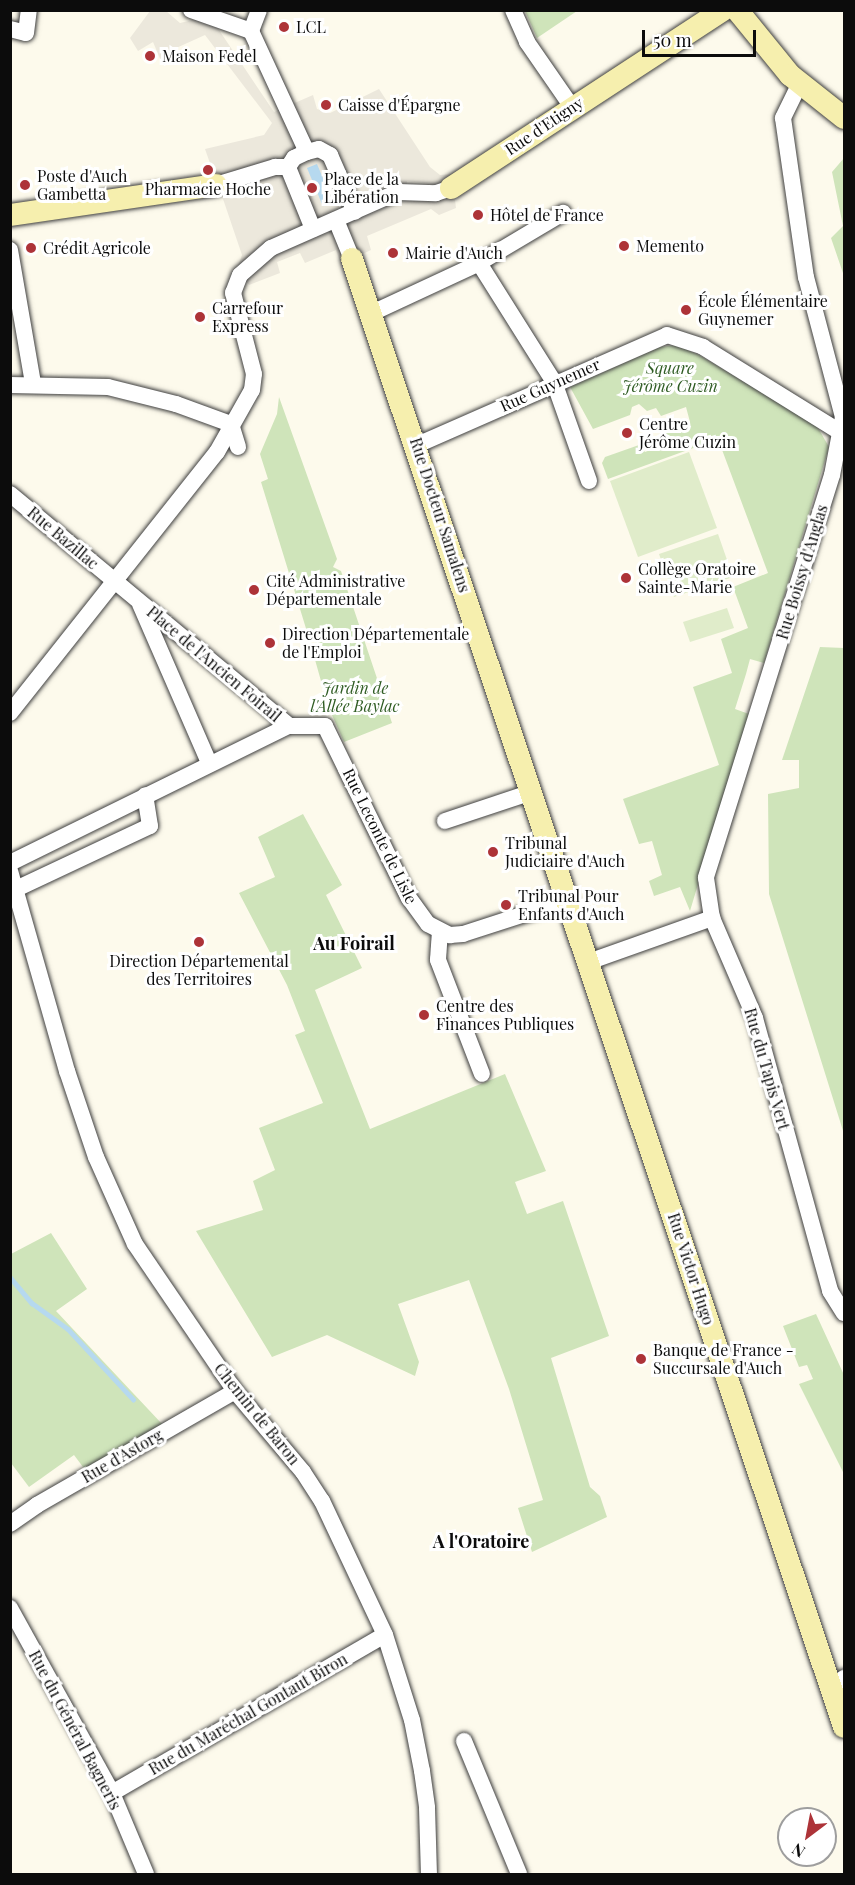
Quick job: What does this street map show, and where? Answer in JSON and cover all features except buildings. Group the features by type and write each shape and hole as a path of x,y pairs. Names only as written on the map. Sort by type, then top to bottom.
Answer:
{"main road":[{"name":"Rue d'Etigny","path":"451,188 723,10"},
{"path":"737,10 800,83 844,118"},
{"path":"10,214 216,185"},
{"name":"Rue Docteur Samalens","path":"352,259 417,445 535,802"},
{"name":"Rue Victor Hugo","path":"535,802 837,1683 844,1727"}],"street":[{"path":"18,31 29,10"},
{"path":"191,10 251,31 308,152"},
{"path":"513,10 527,42 572,107"},
{"path":"251,31 260,11"},
{"name":"Rue Boissy d'Anglas","path":"712,918 706,878 832,475 843,417 838,388 823,346 802,256 783,118 800,83"},
{"path":"10,713 217,452 254,381 233,293 240,275 271,248 355,212 330,155 319,149 308,152 294,158 288,167"},
{"path":"216,185 275,166 288,167"},
{"path":"288,167 313,229"},
{"name":"Rue d'Etigny","path":"355,212 398,192 436,193 451,188"},
{"path":"372,313 479,263 563,213"},
{"name":"Rue Docteur Samalens","path":"336,220 352,259"},
{"path":"10,250 33,383"},
{"path":"479,263 554,382 589,481"},
{"name":"Rue Guynemer","path":"417,445 658,337 676,335 703,347 840,432"},
{"path":"10,385 33,383 108,387 169,401 231,424"},
{"path":"231,424 238,447"},
{"name":"Rue Bazillac","path":"10,494 115,582"},
{"name":"Place de l'Ancien Foirail","path":"115,582 289,726 330,734"},
{"name":"Place de l'Ancien Foirail","path":"139,601 209,763"},
{"name":"Place de l'Ancien Foirail","path":"10,863 209,763 289,726"},
{"name":"Rue Leconte de Lisle","path":"330,734 417,912 440,931"},
{"path":"10,871 18,894 150,826 145,795"},
{"path":"446,821 502,802 535,802"},
{"name":"Chemin de Baron","path":"18,894 59,1046 96,1157 146,1264 235,1391 294,1459 322,1501 385,1635 412,1720 422,1772 427,1808 429,1875"},
{"path":"482,1074 438,960 440,931 464,934 568,900"},
{"path":"588,962 712,918"},
{"name":"Rue du Tapis Vert","path":"712,918 755,1018 820,1263 830,1291 844,1313"},
{"name":"Rue d'Astorg","path":"10,1524 37,1505 235,1391"},
{"name":"Rue du Général Bagneris","path":"12,1617 112,1793 146,1875"},
{"name":"Rue du Maréchal Gontaut Biron","path":"112,1793 385,1635"},
{"path":"464,1741 519,1875"}],"green space":[{"path":"525,11 577,11 537,38"},
{"path":"844,158 844,276 831,238 843,226 832,172"},
{"name":"Square Jérôme Cuzin","path":"676,345 699,355 817,426 829,447 764,663 750,659 735,709 749,714 690,911 680,887 654,896 649,881 662,875 652,841 639,844 623,799 719,765 693,687 732,673 721,639 748,628 733,587 768,573 718,439 608,479 602,463 605,457 639,445 645,452 653,449 657,440 665,436 665,428 690,422 686,407 661,416 656,408 647,411 639,404 632,407 630,415 593,429 570,387 660,347"},
{"name":"Jardin de l'Allée Baylac","path":"279,397 337,559 333,567 341,571 392,723 344,742 328,706 312,649 317,647 313,634 308,635 261,482 268,479 260,454 277,414"},
{"path":"689,452 717,528 638,557 610,481"},
{"path":"718,534 733,577 674,597 659,554"},
{"path":"727,608 734,628 690,642 683,622"},
{"path":"820,647 844,648 844,1134 769,894 768,794 799,788 799,760 782,760"},
{"path":"303,814 342,885 326,895 362,968 315,990 370,1129 505,1074 546,1171 515,1182 527,1214 563,1201 609,1336 551,1358 590,1487 600,1496 607,1517 532,1552 518,1508 543,1500 509,1389 469,1280 398,1304 419,1362 415,1376 327,1335 272,1357 196,1231 263,1210 253,1181 275,1170 259,1128 323,1103 295,1035 305,1031 287,985 239,893 275,877 258,837"},
{"path":"51,1233 87,1289 56,1311 163,1425 86,1471 74,1455 29,1487 11,1463 11,1254"},
{"path":"816,1314 844,1375 844,1474 799,1384 813,1379 807,1365 799,1367 783,1326"}],"shaded area":[{"name":"Place de la Libération","path":"150,11 166,11 180,23 197,19 217,27 274,112 313,95 317,109 330,113 379,89 430,167 440,175 454,174 441,185 407,181 406,197 454,192 456,208 439,215 431,209 367,236 371,250 341,264 336,250 305,263 300,253 277,262 280,273 249,285 237,269 242,255 222,196 209,173 212,169 205,149 264,135 272,123 205,35 174,49 161,61 153,42 138,51 130,38"}],"water":[{"path":"317,164 332,200 322,204 307,168"}],"waterway":[{"path":"10,1277 32,1303 68,1329 133,1399"}],"place":[{"name":"LCL","path":"284,27"},
{"name":"Maison Fedel","path":"150,56"},
{"name":"Caisse d'Épargne","path":"326,105"},
{"name":"Pharmacie Hoche","path":"208,170"},
{"name":"Poste d'Auch Gambetta","path":"25,185"},
{"name":"Place de la Libération","path":"312,188"},
{"name":"Hôtel de France","path":"478,215"},
{"name":"Memento","path":"624,246"},
{"name":"Crédit Agricole","path":"31,248"},
{"name":"Mairie d'Auch","path":"393,253"},
{"name":"École Élémentaire Guynemer","path":"686,310"},
{"name":"Carrefour Express","path":"200,317"},
{"name":"Centre Jérôme Cuzin","path":"627,433"},
{"name":"Collège Oratoire Sainte-Marie","path":"626,578"},
{"name":"Cité Administrative Départementale","path":"254,590"},
{"name":"Direction Départementale de l'Emploi","path":"270,643"},
{"name":"Tribunal Judiciaire d'Auch","path":"493,852"},
{"name":"Tribunal Pour Enfants d'Auch","path":"506,905"},
{"name":"Direction Départemental des Territoires","path":"199,942"},
{"name":"Centre des Finances Publiques","path":"424,1015"},
{"name":"Banque de France - Succursale d'Auch","path":"641,1359"}],"district":[{"name":"Au Foirail","path":"354,943"},
{"name":"A l'Oratoire","path":"481,1541"}]}
